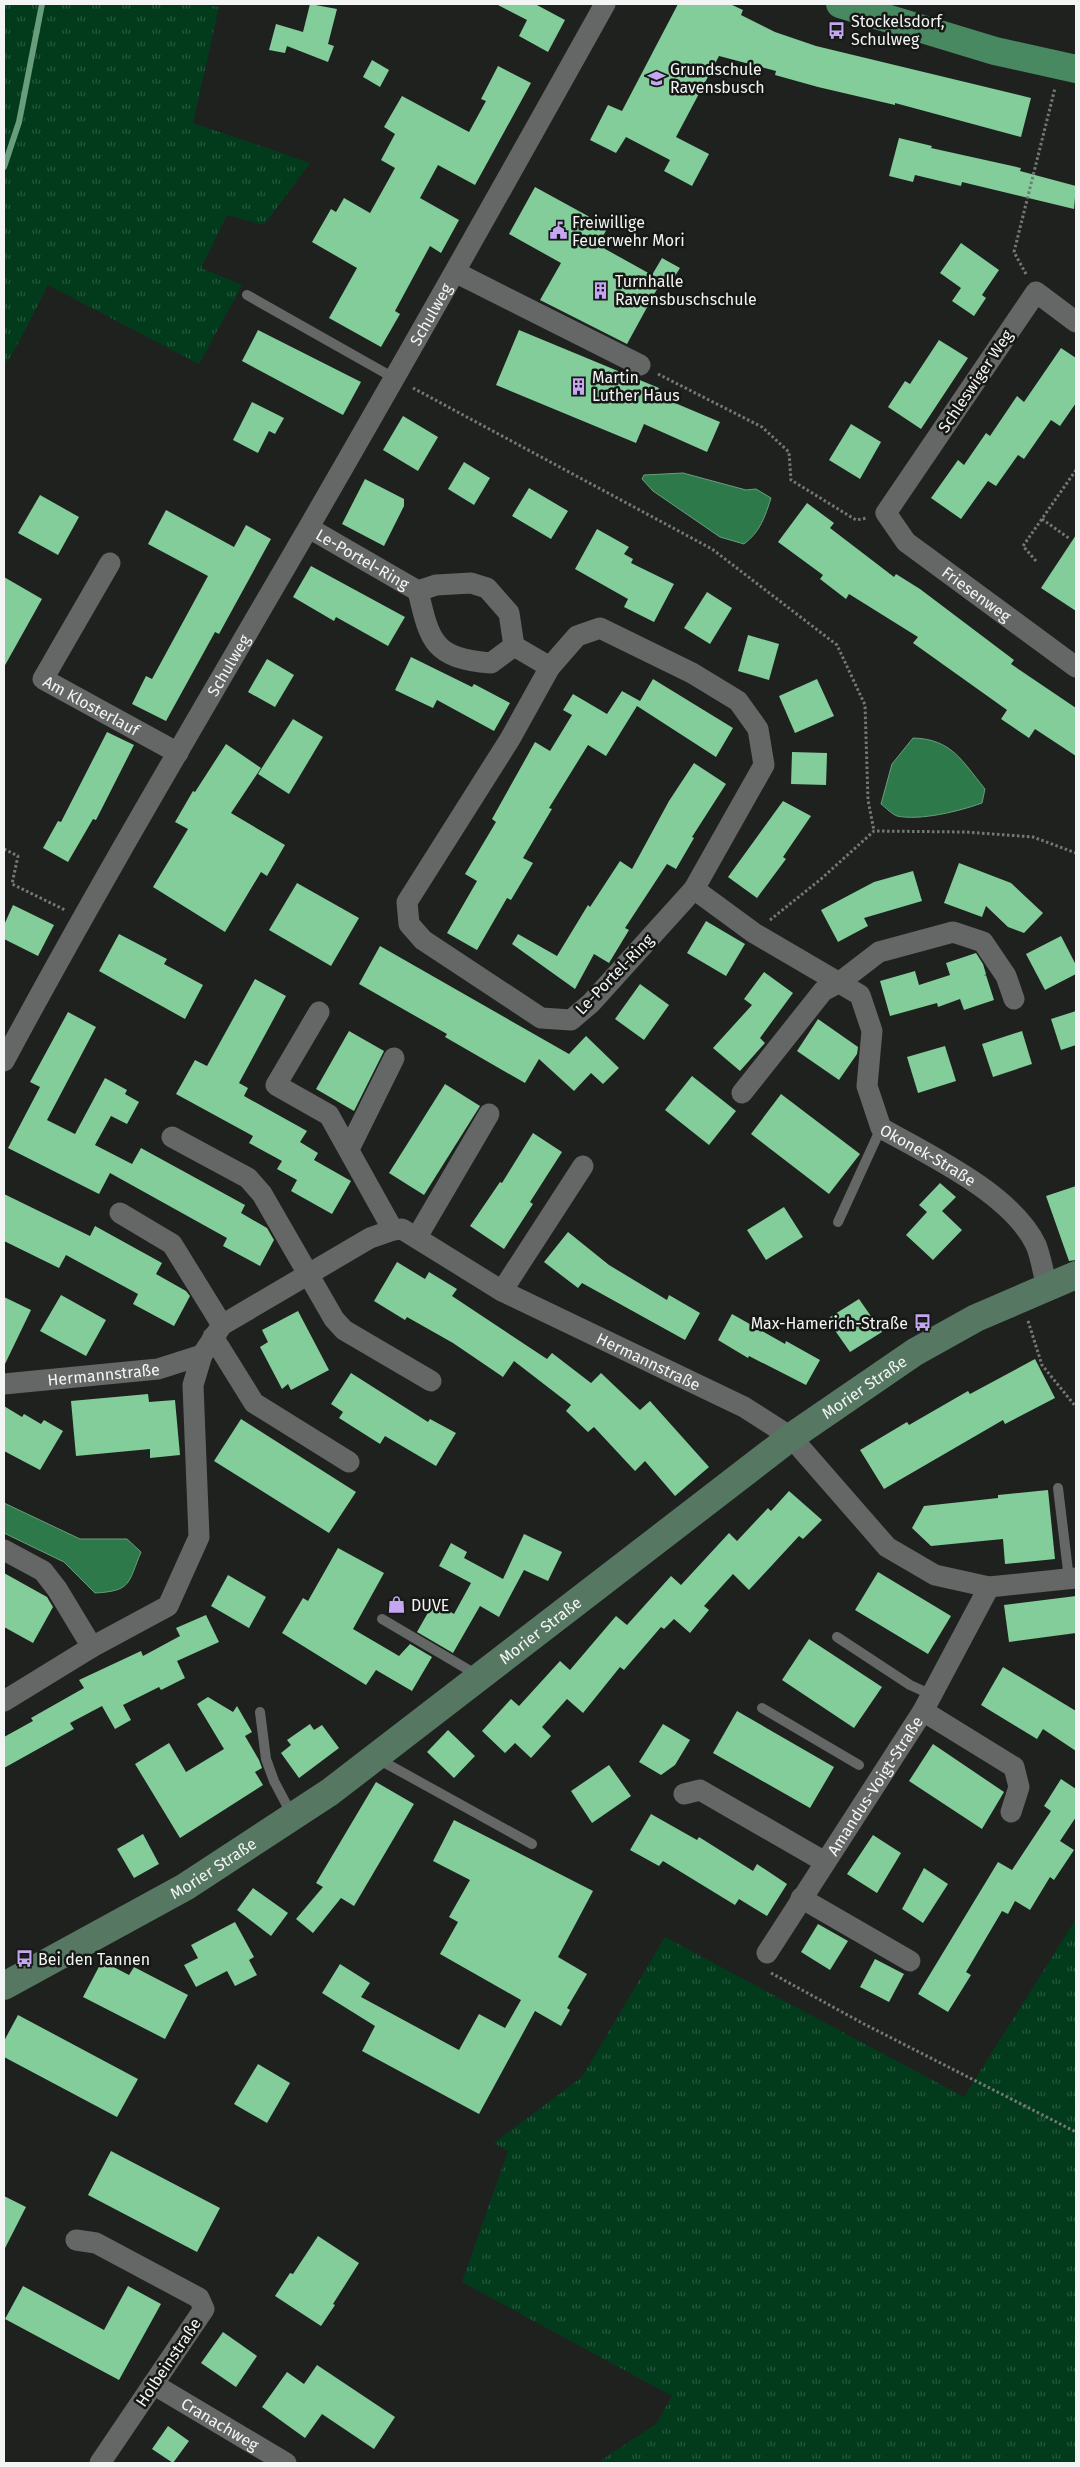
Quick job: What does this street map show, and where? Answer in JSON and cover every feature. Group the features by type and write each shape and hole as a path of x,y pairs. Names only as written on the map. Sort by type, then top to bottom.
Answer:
{"main road":[{"path":"848,5 995,51 1068,68"},
{"name":"Morier Straße","path":"4,1986 185,1888 330,1792 791,1438 915,1352 976,1318 1047,1286 1076,1276"}],"street":[{"name":"Schulweg","path":"4,1061 178,753 456,272 605,4"},
{"name":"Schulweg","path":"456,272 640,365"},
{"path":"1036,292 1076,322"},
{"name":"Schleswiger Weg","path":"886,513 1036,292"},
{"name":"Friesenweg","path":"886,513 906,542 1076,667"},
{"name":"Le-Portel-Ring","path":"309,528 418,591 427,629 446,654 464,661 491,663 514,646 509,613 487,588 471,583 436,585 418,591"},
{"name":"Am Klosterlauf","path":"110,563 43,678 178,753"},
{"name":"Le-Portel-Ring","path":"600,628 692,673 738,700 758,729 764,765 694,889 591,1003 571,1020 541,1018 423,940 409,924 406,902 510,740 550,667 577,636 600,628"},
{"path":"514,646 550,667"},
{"name":"Okonek-Straße","path":"694,889 754,933 860,995 872,1031 867,1086 881,1128 980,1187 995,1197 1015,1216 1036,1245 1047,1286"},
{"path":"742,1093 823,991 840,982 879,952 953,932 982,942 1006,976 1014,999"},
{"path":"7,1693 168,1606 200,1537 193,1385 202,1355 218,1331 307,1273 370,1238 393,1230 329,1115 276,1085 320,1012"},
{"path":"349,1150 394,1058"},
{"path":"417,1237 488,1114"},
{"path":"172,1137 248,1178 262,1194 334,1319 344,1330 431,1381"},
{"path":"502,1291 583,1166"},
{"path":"120,1213 172,1244 254,1403 350,1462"},
{"name":"Hermannstraße","path":"393,1230 402,1230 417,1237 502,1291 744,1406 791,1438"},
{"name":"Hermannstraße","path":"4,1384 158,1369 202,1355"},
{"path":"791,1438 887,1547 935,1575 989,1587 1072,1578"},
{"path":"4,1550 43,1571 58,1589 92,1647"},
{"name":"Amandus-Voigt-Straße","path":"768,1963 801,1898 926,1702 989,1587"},
{"name":"Amandus-Voigt-Straße","path":"926,1702 1014,1767 1019,1788 1011,1812"},
{"name":"Amandus-Voigt-Straße","path":"684,1794 700,1790 825,1862"},
{"path":"801,1898 910,1961"},
{"name":"Holbeinstraße","path":"76,2240 96,2243 199,2298 204,2309 100,2463"},
{"name":"Cranachweg","path":"153,2384 286,2463"}],"lane":[{"path":"247,295 394,378"},
{"path":"838,1222 881,1128"},
{"path":"1058,1488 1072,1578"},
{"path":"382,1619 480,1677"},
{"path":"837,1637 910,1685 926,1702"},
{"path":"762,1708 858,1765"},
{"path":"260,1712 266,1758 274,1781 293,1816"},
{"path":"375,1757 532,1844"}],"path":[{"path":"1036,292 1014,252 1068,68"},
{"path":"640,365 762,426 789,452 791,480 856,520 886,513"},
{"path":"394,378 712,549 837,645 865,705 868,800 874,830"},
{"path":"1036,561 1023,546 1074,476 1076,470"},
{"path":"1042,519 1070,539"},
{"path":"754,933 821,879 874,830 966,832 1033,837 1076,853"},
{"path":"4,849 18,856 12,884 83,919"},
{"path":"1047,1286 1025,1313 1042,1365 1076,1407"},
{"path":"768,1963 864,2024 1076,2132"}],"green space":[{"path":"4,4 200,4 219,7 193,123 310,163 264,225 227,215 201,268 242,285 199,364 48,285 4,367"},
{"path":"1076,1919 1076,2463 597,2463 656,2424 672,2396 462,2282 508,2151 494,2143 582,2077 665,1937 964,2097"}],"shaded area":[{"path":"683,473 746,490 756,489 771,498 764,518 750,539 744,544 720,537 653,491 642,479 644,475"},
{"path":"913,738 937,742 955,753 985,789 982,803 952,812 917,817 897,816 881,804 892,764"},
{"path":"4,1503 80,1539 127,1539 141,1552 127,1583 116,1590 95,1593 64,1562 4,1533"}],"building":[{"path":"310,4 337,9 328,44 334,46 328,62 287,46 285,53 269,50 276,24 303,32"},
{"path":"496,4 535,4 565,20 548,52 519,36 527,20"},
{"path":"678,4 730,4 743,10 741,15 775,32 816,46 1031,98 1021,137 895,103 895,105 818,87 775,75 776,71 719,56 676,137 709,154 692,186 664,171 670,160 626,137 616,153 590,140 608,105 622,111"},
{"path":"372,60 389,70 380,87 363,77"},
{"path":"498,66 531,83 475,185 438,165 420,198 459,220 441,253 430,246 395,311 400,314 381,347 329,318 357,268 312,242 331,209 336,212 344,198 370,213 395,168 381,160 395,134 384,127 402,96 469,132 486,101 481,99"},
{"path":"899,138 932,146 931,148 1021,168 1020,171 1076,186 1074,209 962,182 961,186 915,175 913,182 889,176"},
{"path":"535,187 608,227 598,245 652,275 662,258 680,268 670,284 662,280 627,344 540,300 561,263 509,234"},
{"path":"961,243 999,270 982,295 986,298 974,316 952,301 961,288 940,273"},
{"path":"258,330 361,382 343,415 242,361"},
{"name":"Martin Luther Haus","path":"519,330 659,388 656,395 720,422 707,452 644,424 636,443 496,385"},
{"path":"939,340 968,358 921,429 888,407 905,381 910,384"},
{"path":"1061,348 1076,358 1076,403 1060,426 1051,420 1024,459 1018,455 996,486 988,481 961,519 931,498 958,460 964,465 986,433 990,436 1017,396 1024,402"},
{"path":"252,402 284,418 275,434 269,431 258,453 233,440"},
{"path":"403,416 438,437 418,471 383,450"},
{"path":"851,424 881,442 860,479 829,460"},
{"path":"464,462 490,478 474,505 448,489"},
{"path":"365,479 404,499 404,506 384,546 342,524"},
{"path":"529,488 568,511 551,539 512,516"},
{"path":"40,495 79,517 58,555 18,533"},
{"path":"807,503 834,523 830,528 894,577 896,574 920,589 1014,660 1011,664 1076,708 1076,756 1035,729 1029,738 1001,719 1007,710 913,643 918,637 849,594 846,599 820,579 823,575 778,542"},
{"path":"166,510 234,547 246,525 271,539 219,634 215,632 166,721 132,704 146,676 152,679 208,576 148,544"},
{"path":"597,529 629,547 624,554 633,559 631,563 674,584 654,622 624,607 628,599 575,569"},
{"path":"1076,535 1076,611 1041,588"},
{"path":"311,566 405,617 388,646 336,617 334,621 293,597"},
{"path":"4,577 42,599 4,667"},
{"path":"707,592 732,608 710,644 684,628"},
{"path":"748,635 779,644 769,680 738,671"},
{"path":"411,657 472,687 474,684 510,703 494,731 437,700 433,708 395,690"},
{"path":"267,659 294,675 275,707 248,692"},
{"path":"653,679 733,728 716,757 637,706 606,756 588,745 549,808 552,809 523,858 533,863 511,900 507,898 477,950 447,933 477,881 465,874 496,822 492,819 535,742 550,751 572,715 563,710 573,694 607,714 622,691 640,701"},
{"path":"817,679 834,716 795,733 779,696"},
{"path":"293,719 323,737 289,794 258,774"},
{"path":"107,732 134,745 96,820 93,819 68,862 43,848 58,821 61,822"},
{"path":"226,744 261,768 231,813 285,845 267,876 261,872 225,932 153,887 188,829 175,822 193,791 195,792"},
{"path":"792,752 827,753 826,785 791,784"},
{"path":"694,763 726,784 692,837 694,838 676,869 667,864 625,928 629,930 609,963 594,954 575,989 512,944 518,934 557,956 588,905 590,907 620,861 632,869 669,801"},
{"path":"783,801 811,816 783,857 786,859 757,898 728,877"},
{"path":"959,863 1011,883 1043,913 1024,933 1008,927 986,906 982,917 944,903"},
{"path":"913,871 922,901 864,918 868,926 838,942 821,910 874,882"},
{"path":"297,883 359,918 331,966 269,930"},
{"path":"13,905 54,925 38,956 4,939 4,925"},
{"path":"706,921 745,944 726,976 687,953"},
{"path":"119,934 167,959 164,964 203,985 185,1019 99,971"},
{"path":"1061,936 1076,965 1076,974 1045,990 1026,954"},
{"path":"380,946 569,1054 586,1036 619,1068 603,1084 591,1073 574,1091 539,1059 525,1083 445,1037 447,1034 359,984"},
{"path":"976,953 983,964 986,974 984,976 986,975 994,1000 964,1010 960,999 938,1007 937,1003 890,1016 880,981 915,971 919,985 950,975 946,963"},
{"path":"764,972 793,993 760,1038 765,1043 740,1071 713,1048 752,1005 744,999"},
{"path":"255,979 286,996 239,1083 248,1088 244,1096 307,1131 300,1142 318,1153 314,1160 351,1181 332,1214 291,1191 297,1180 277,1169 282,1161 249,1143 253,1136 176,1094 195,1060 207,1066"},
{"path":"640,984 669,1005 644,1040 615,1019"},
{"path":"1076,1011 1076,1045 1061,1050 1051,1019"},
{"path":"68,1012 96,1027 47,1120 75,1134 105,1078 127,1090 125,1094 139,1102 127,1124 111,1116 95,1145 132,1164 141,1148 245,1205 241,1213 267,1228 274,1240 260,1266 223,1246 227,1238 110,1173 99,1194 8,1148 40,1087 30,1082"},
{"path":"818,1019 858,1047 857,1054 839,1080 797,1051"},
{"path":"349,1031 384,1051 354,1111 316,1089"},
{"path":"1022,1031 1032,1064 993,1077 982,1044"},
{"path":"945,1046 956,1081 918,1093 907,1057"},
{"path":"692,1076 736,1111 709,1145 665,1110"},
{"path":"445,1084 480,1106 424,1195 389,1173"},
{"path":"781,1094 860,1154 829,1194 751,1134"},
{"path":"533,1133 562,1152 530,1202 533,1204 504,1249 470,1226 500,1182 502,1183"},
{"path":"940,1183 956,1197 942,1211 962,1230 933,1260 906,1235 927,1212 919,1205"},
{"path":"1076,1186 1076,1260 1069,1261 1046,1196"},
{"path":"4,1194 90,1236 95,1226 162,1263 156,1274 186,1291 190,1296 174,1326 133,1304 138,1294 66,1255 59,1268 4,1241"},
{"path":"784,1207 803,1237 766,1260 747,1230"},
{"path":"568,1232 609,1265 667,1300 669,1295 700,1313 685,1340 582,1283 578,1288 544,1262"},
{"path":"397,1262 425,1279 429,1272 457,1289 452,1296 547,1359 552,1353 591,1383 601,1373 640,1410 650,1401 709,1467 675,1496 645,1461 635,1471 594,1427 588,1432 566,1411 571,1405 514,1361 503,1377 453,1343 407,1317 405,1320 374,1301"},
{"path":"61,1295 106,1320 86,1356 40,1331"},
{"path":"4,1297 31,1310 4,1366"},
{"path":"859,1299 882,1332 850,1352 827,1319"},
{"path":"298,1311 329,1370 291,1390 288,1384 282,1389 260,1347 268,1342 262,1330"},
{"path":"732,1314 785,1344 786,1341 820,1360 806,1385 749,1356 748,1358 718,1340"},
{"path":"1035,1359 1055,1398 1005,1424 1003,1420 884,1489 860,1450 907,1422 909,1425 968,1391 970,1394"},
{"path":"351,1373 428,1422 430,1419 456,1433 436,1466 385,1436 380,1444 339,1418 343,1412 331,1404"},
{"path":"148,1394 149,1402 175,1400 180,1455 150,1458 150,1449 76,1456 71,1401"},
{"path":"4,1406 22,1417 24,1414 41,1424 44,1420 63,1431 40,1470 4,1451"},
{"path":"241,1419 356,1492 329,1533 214,1461"},
{"path":"1048,1490 1055,1559 1005,1564 1003,1539 931,1546 912,1528 924,1506 998,1498 998,1495"},
{"path":"789,1491 822,1520 803,1539 799,1536 749,1590 733,1574 704,1606 709,1610 690,1633 674,1619 664,1629 661,1627 624,1670 620,1667 583,1713 567,1699 542,1727 551,1736 531,1758 515,1743 505,1753 482,1731 511,1699 519,1706 560,1661 570,1670 616,1616 627,1625 671,1576 681,1585 729,1533 737,1541 768,1508 771,1511"},
{"path":"524,1534 562,1552 548,1581 524,1570 499,1617 480,1606 453,1653 417,1632 434,1602 454,1614 471,1583 439,1566 451,1543 467,1552 464,1558 503,1579"},
{"path":"338,1548 384,1573 353,1629 399,1656 410,1644 432,1657 412,1691 376,1670 366,1685 282,1633 303,1598 308,1601"},
{"path":"878,1572 951,1616 928,1654 855,1610"},
{"path":"4,1573 47,1597 53,1607 33,1643 4,1627"},
{"path":"228,1575 266,1597 249,1628 211,1606"},
{"path":"1076,1596 1076,1633 1009,1642 1004,1605"},
{"path":"206,1615 219,1642 177,1661 185,1678 161,1690 159,1687 123,1705 131,1720 115,1729 102,1706 70,1723 74,1729 4,1768 4,1737 33,1721 31,1718 84,1688 79,1680 141,1651 143,1656 180,1636 176,1628"},
{"path":"809,1639 882,1687 854,1728 782,1680"},
{"path":"1003,1667 1076,1711 1076,1751 1043,1729 1037,1739 981,1705"},
{"path":"208,1697 233,1712 237,1706 252,1732 245,1736 262,1768 255,1772 263,1785 180,1838 135,1764 169,1743 186,1772 224,1749 197,1704"},
{"path":"737,1711 834,1767 810,1808 713,1753"},
{"path":"310,1724 314,1730 322,1725 339,1748 299,1778 281,1753 291,1745 287,1740"},
{"path":"663,1724 690,1740 675,1765 661,1775 639,1762"},
{"path":"448,1730 475,1756 454,1778 427,1752"},
{"path":"933,1744 1004,1792 982,1829 909,1781"},
{"path":"609,1765 631,1796 592,1823 571,1791"},
{"path":"1061,1779 1076,1789 1076,1817 1060,1841 1074,1850 1054,1880 1050,1877 1030,1910 1015,1901 1008,1914 1002,1911 966,1972 971,1975 948,2012 918,1994 998,1862 1012,1870 1051,1811 1044,1806"},
{"path":"376,1782 414,1804 354,1906 341,1898 313,1933 296,1919 323,1887 316,1883"},
{"path":"651,1814 697,1840 699,1837 753,1871 757,1864 787,1884 767,1916 739,1899 735,1905 663,1861 659,1866 630,1850"},
{"path":"454,1820 593,1891 558,1957 587,1974 567,2008 570,2010 561,2026 535,2011 479,2114 362,2051 375,2026 322,1993 340,1964 370,1983 361,1997 459,2050 479,2014 505,2028 521,2000 440,1954 458,1922 449,1917 470,1880 433,1861"},
{"path":"143,1834 159,1864 134,1878 117,1849"},
{"path":"873,1835 901,1853 877,1893 847,1874"},
{"path":"924,1868 948,1884 923,1923 902,1909"},
{"path":"253,1888 288,1913 271,1936 237,1910"},
{"path":"235,1922 254,1957 249,1960 257,1975 235,1986 227,1971 196,1987 184,1965 198,1958 191,1945"},
{"path":"818,1924 848,1941 830,1970 801,1952"},
{"path":"875,1959 904,1974 889,2002 860,1987"},
{"path":"102,1961 129,1975 134,1967 188,1995 165,2039 83,1997"},
{"path":"18,2015 138,2079 117,2117 4,2057 4,2041"},
{"path":"258,2064 290,2083 267,2123 234,2104"},
{"path":"111,2151 220,2208 197,2252 88,2195"},
{"path":"4,2196 26,2207 4,2250"},
{"path":"318,2236 359,2263 321,2326 275,2296 290,2273 293,2274"},
{"path":"23,2286 104,2330 128,2286 161,2304 119,2380 5,2319"},
{"path":"223,2332 257,2356 236,2387 201,2363"},
{"path":"317,2365 395,2417 374,2449 322,2414 305,2438 262,2407 287,2372 304,2384"},
{"path":"168,2426 189,2441 173,2463 152,2449"}],"waterway":[{"path":"4,167 19,122 42,4"}],"place":[{"name":"Stockelsdorf, Schulweg","path":"837,30"},
{"name":"Grundschule Ravensbusch","path":"656,78"},
{"name":"Freiwillige Feuerwehr Mori","path":"558,231"},
{"name":"Turnhalle Ravensbuschschule","path":"601,290"},
{"name":"Martin Luther Haus","path":"578,386"},
{"name":"Max-Hamerich-Straße","path":"922,1323"},
{"name":"DUVE","path":"397,1605"},
{"name":"Bei den Tannen","path":"24,1959"}]}
